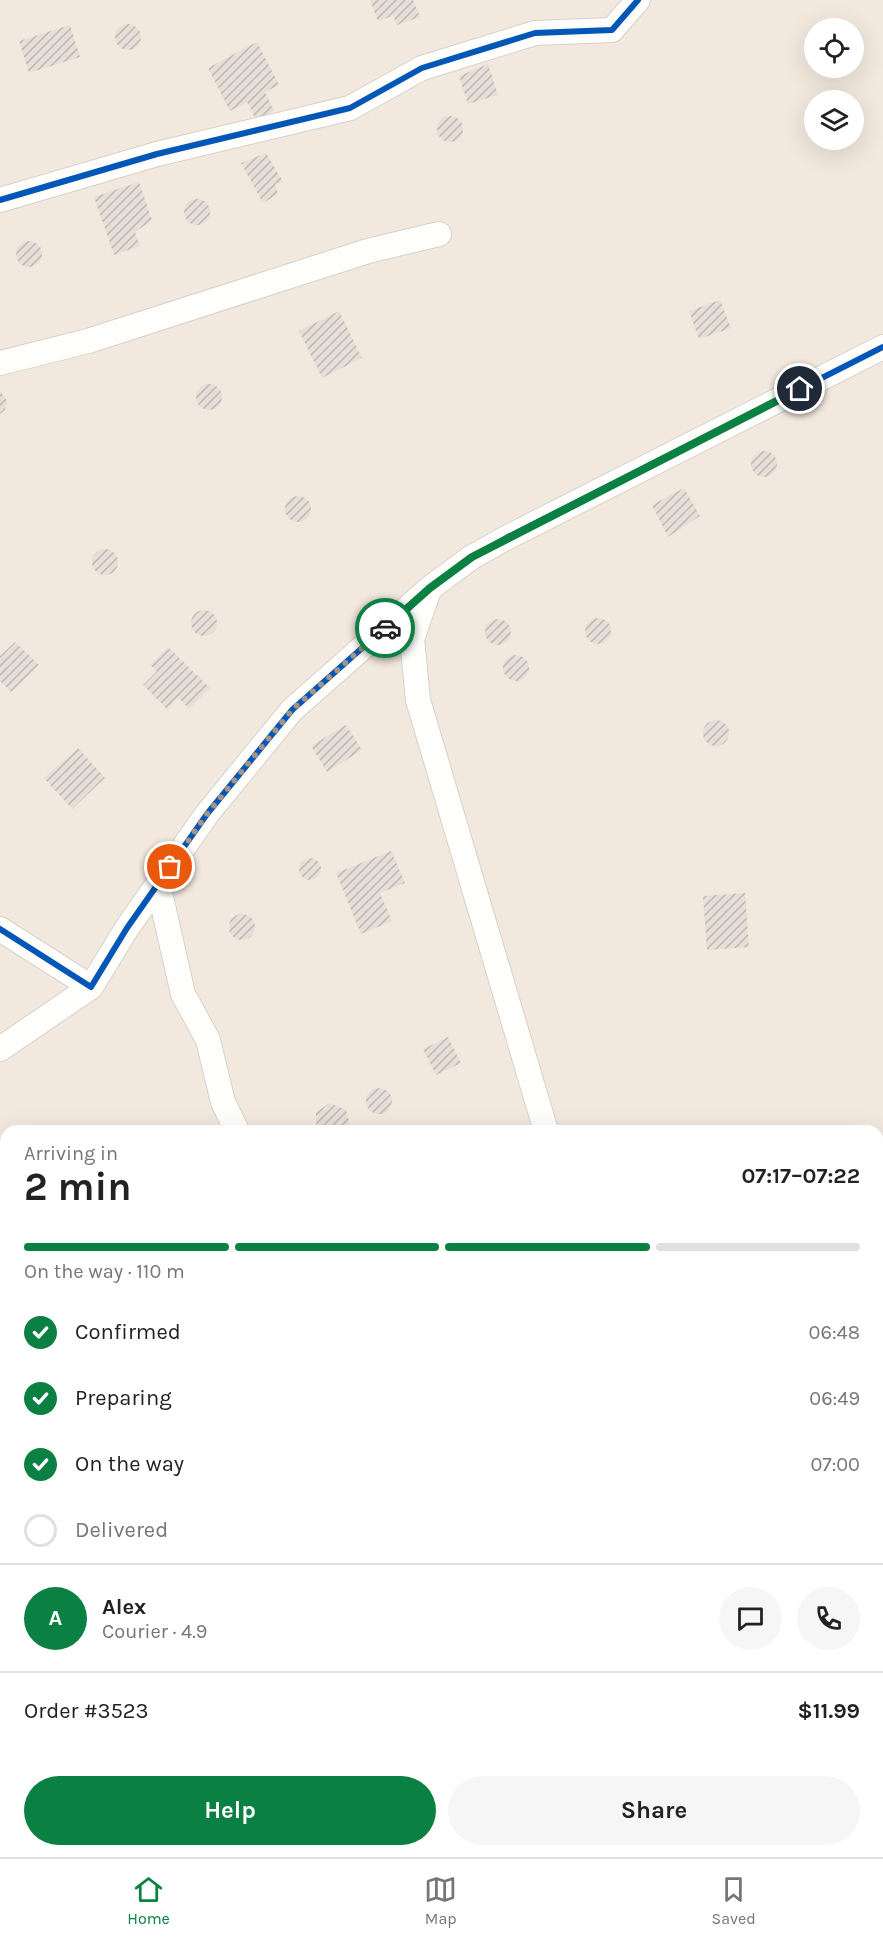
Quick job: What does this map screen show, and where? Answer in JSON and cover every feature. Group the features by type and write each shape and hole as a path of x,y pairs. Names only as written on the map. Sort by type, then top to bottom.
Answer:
{"street":[{"path":"0,200 157,154 350,108 422,68 535,33 612,30 638,0"},
{"path":"0,363 88,341 368,250 439,234"},
{"path":"0,1049 91,987 207,814 292,710 430,588 472,557 508,537 883,347"},
{"path":"430,588 412,639 418,700 544,1125"},
{"path":"158,884 183,994 208,1040 223,1102 234,1125"},
{"path":"0,929 91,987"}],"shaded area":[{"path":"0,0 883,0 883,1125 0,1125"}],"building":[{"path":"370,0 413,0 420,17 397,25 393,16 378,21"},
{"path":"128,24 137,28 141,37 137,46 128,50 119,46 115,37 119,28"},
{"path":"70,25 80,57 29,73 19,41"},
{"path":"257,42 279,85 265,92 274,111 256,120 247,102 230,111 208,68"},
{"path":"488,64 498,95 468,104 459,76"},
{"path":"450,116 459,120 463,129 459,138 450,142 441,138 437,129 441,120"},
{"path":"266,153 283,182 275,184 278,194 263,203 241,163"},
{"path":"139,182 152,220 135,232 140,246 114,255 94,197"},
{"path":"197,199 206,203 210,212 206,221 197,225 188,221 184,212 188,203"},
{"path":"29,241 38,245 42,254 38,263 29,267 20,263 16,254 20,245"},
{"path":"720,300 731,328 699,339 689,311"},
{"path":"339,311 362,358 322,378 299,331"},
{"path":"209,384 218,388 222,397 218,406 209,410 200,406 196,397 200,388"},
{"path":"0,391 7,401 5,410 0,414"},
{"path":"764,451 773,455 777,464 773,473 764,477 755,473 751,464 755,455"},
{"path":"684,488 700,516 668,537 652,505"},
{"path":"298,496 307,500 311,509 307,518 298,522 289,518 285,509 289,500"},
{"path":"105,549 114,553 118,562 114,571 105,575 96,571 92,562 96,553"},
{"path":"204,610 213,614 217,623 213,632 204,636 195,632 191,623 195,614"},
{"path":"598,618 607,622 611,631 607,640 598,644 589,640 585,631 589,622"},
{"path":"498,619 507,623 511,632 507,641 498,645 489,641 485,632 489,623"},
{"path":"15,642 39,665 11,692 0,681 0,656"},
{"path":"168,647 210,688 189,709 178,697 167,709 143,685 157,671 150,665"},
{"path":"516,655 525,659 529,668 525,677 516,681 507,677 503,668 507,659"},
{"path":"716,720 725,724 729,733 725,742 716,746 707,742 703,733 707,724"},
{"path":"346,725 362,750 327,772 311,746"},
{"path":"78,748 105,778 72,809 44,778"},
{"path":"391,851 405,883 380,893 392,921 361,934 336,873"},
{"path":"310,858 318,861 321,869 318,877 310,880 302,877 299,869 302,861"},
{"path":"745,893 749,947 707,950 703,896"},
{"path":"242,914 251,918 255,927 251,936 242,940 233,936 229,927 233,918"},
{"path":"448,1037 461,1063 436,1075 423,1049"},
{"path":"379,1088 388,1092 392,1101 388,1110 379,1114 370,1110 366,1101 370,1092"},
{"path":"330,1103 346,1110 348,1125 316,1125 316,1112"}],"cycle path":[{"path":"0,200 157,154 350,108 422,68 535,33 612,30 638,0"},
{"path":"0,929 91,987 127,928 207,814 292,710 430,588 472,557 508,537 883,347"}],"way so far":[{"path":"170,867 207,814 292,710 385,628"}],"route":[{"path":"385,628 430,588 472,557 800,389"}]}
